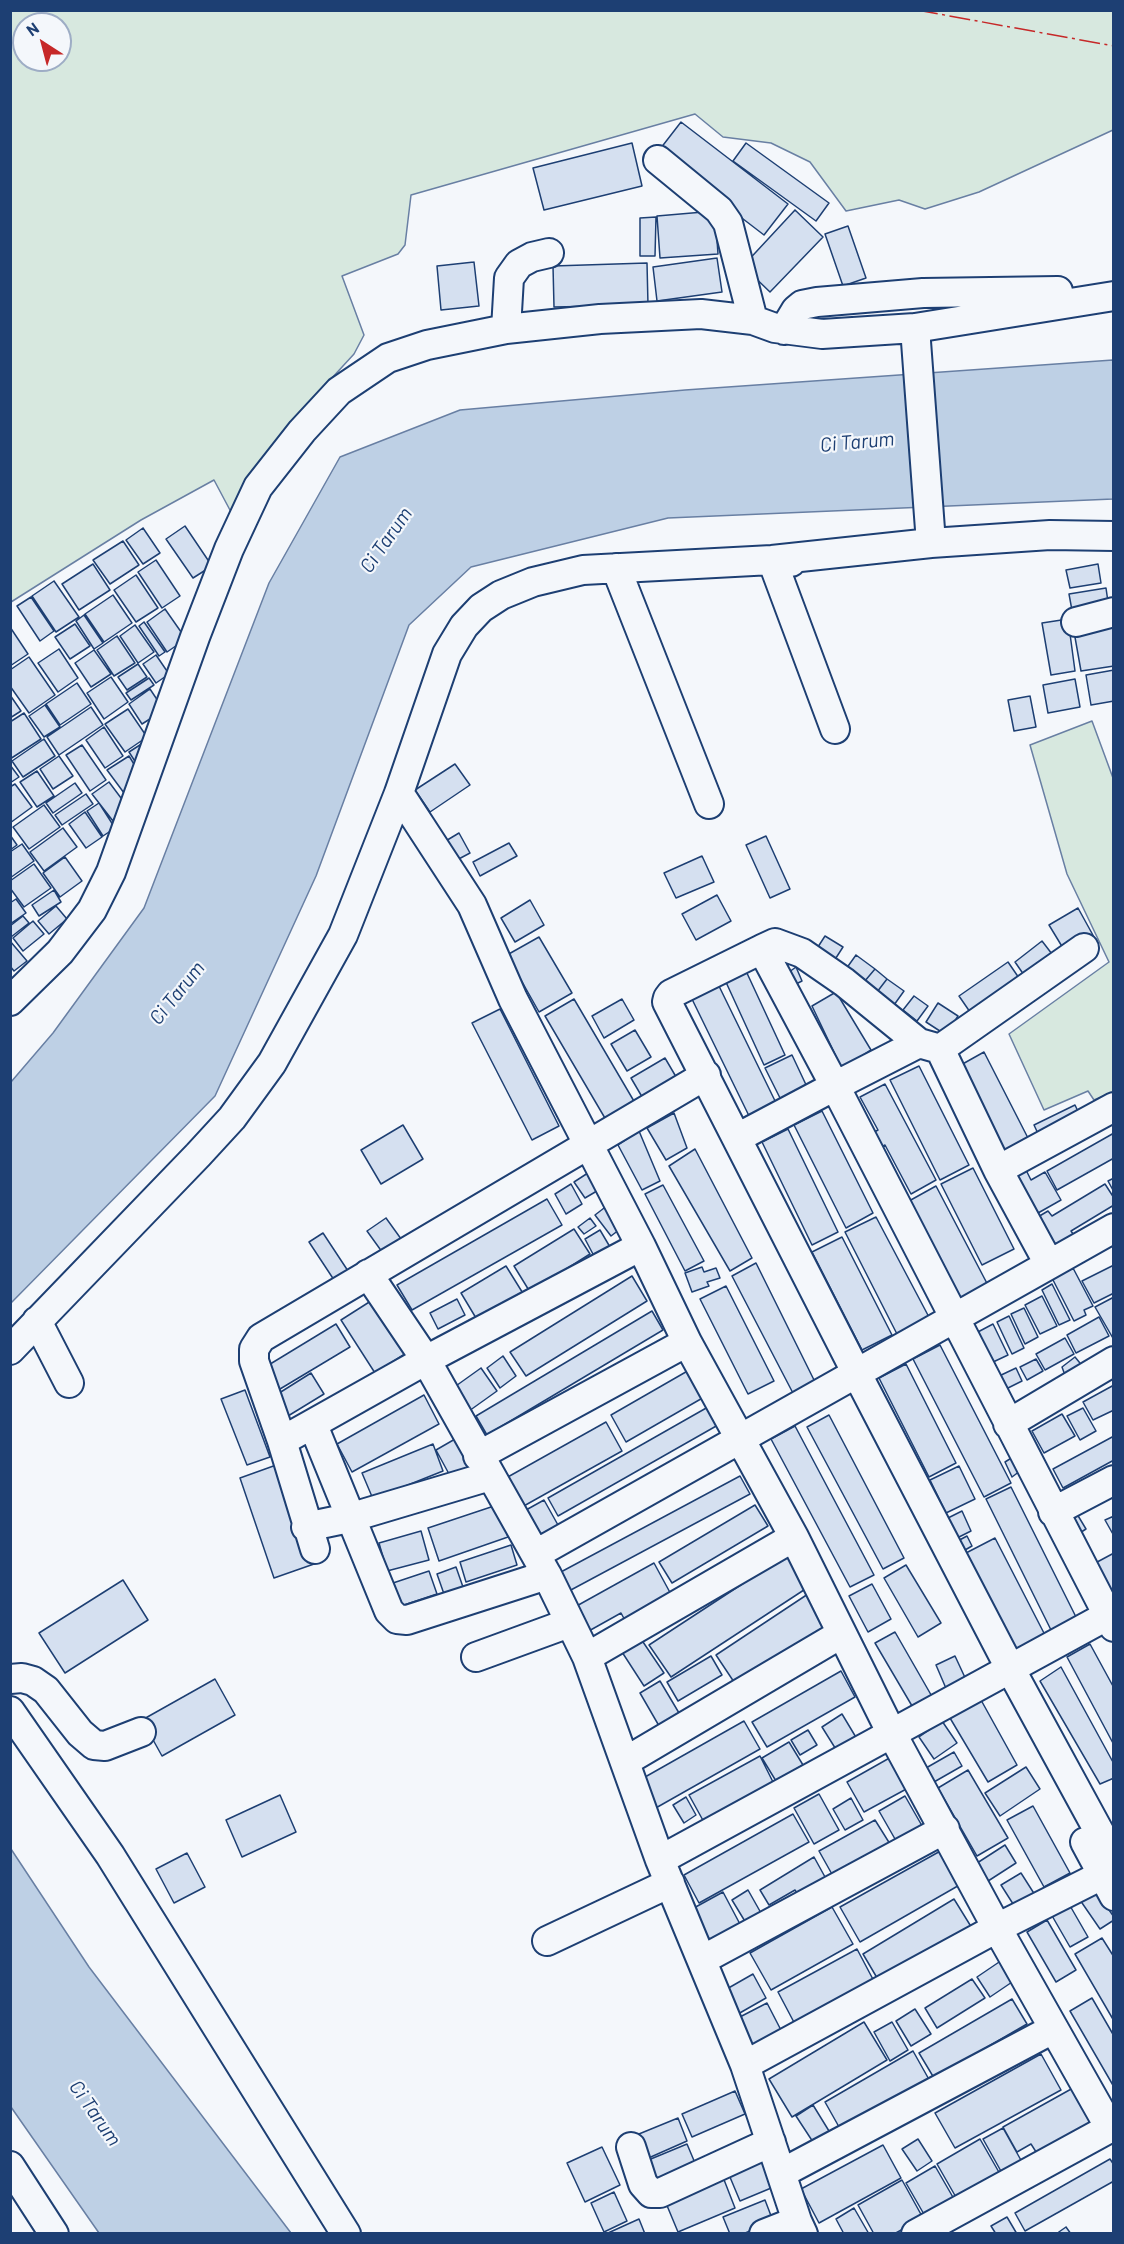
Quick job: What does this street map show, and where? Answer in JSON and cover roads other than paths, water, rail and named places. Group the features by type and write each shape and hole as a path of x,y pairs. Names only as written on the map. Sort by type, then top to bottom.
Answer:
{"street":[{"path":"658,160 719,210 728,223 753,320"},
{"path":"506,329 509,278 519,264 532,257 549,253"},
{"path":"784,330 796,310 802,305 817,302 923,293 997,291 1066,292 1104,297"},
{"path":"10,1001 60,952 92,910 111,872 195,637 229,549 258,487 302,431 339,391 388,358 428,345 506,329 652,315 701,314 753,320 784,330 822,333 916,334 1104,297"},
{"path":"916,334 930,536"},
{"path":"10,1350 232,1118 272,1063 343,935 399,793 447,654 469,620 481,608 501,595 532,582 583,570 772,560 930,536 1100,537"},
{"path":"772,560 840,566 969,558 1040,549 1100,537"},
{"path":"772,560 835,729"},
{"path":"616,568 709,804"},
{"path":"1076,622 1113,612"},
{"path":"399,793 472,904 513,999 687,1342 794,1537 891,1732 997,1929 1112,2130 916,2234"},
{"path":"745,2065 997,1929 1111,1875 698,1080 667,1002 670,994 775,943 802,953 844,982 930,1046 1049,1264"},
{"path":"737,1138 835,1086 930,1046 1084,948"},
{"path":"547,1941 891,1732 1111,1618 1053,1512 955,1316 762,949"},
{"path":"655,1019 737,1138 782,1244"},
{"path":"687,1342 484,1466 349,1518 311,1538 282,1441 254,1361 254,1349 261,1338 586,1144 698,1080"},
{"path":"998,1170 1113,1107"},
{"path":"313,1425 349,1518 389,1611 397,1619 407,1620 541,1564 741,1439 850,1375 1113,1228"},
{"path":"282,1441 426,1360 640,1246"},
{"path":"368,1274 426,1360 541,1564 587,1657 665,1871 745,2065 800,2227 764,2234"},
{"path":"37,1321 69,1383"},
{"path":"1008,1424 1113,1361"},
{"path":"1053,1512 1113,1480"},
{"path":"587,1657 794,1537"},
{"path":"476,1658 569,1623"},
{"path":"626,1761 841,1634"},
{"path":"10,1679 33,1681 46,1690 80,1733 94,1745 105,1746 141,1732"},
{"path":"10,1711 110,1856 346,2234"},
{"path":"702,1960 945,1829"},
{"path":"782,2173 1053,2029"},
{"path":"631,2147 643,2184 651,2193 660,2193 771,2142"},
{"path":"10,2166 54,2234"}],"water":[{"name":"Ci Tarum","path":"1113,360 1113,499 668,518 471,567 409,625 316,876 215,1096 11,1303 11,1082 53,1033 144,908 269,583 340,457 460,410 685,390"},
{"name":"Ci Tarum","path":"11,1849 89,1967 291,2233 99,2233 11,2107"}]}
